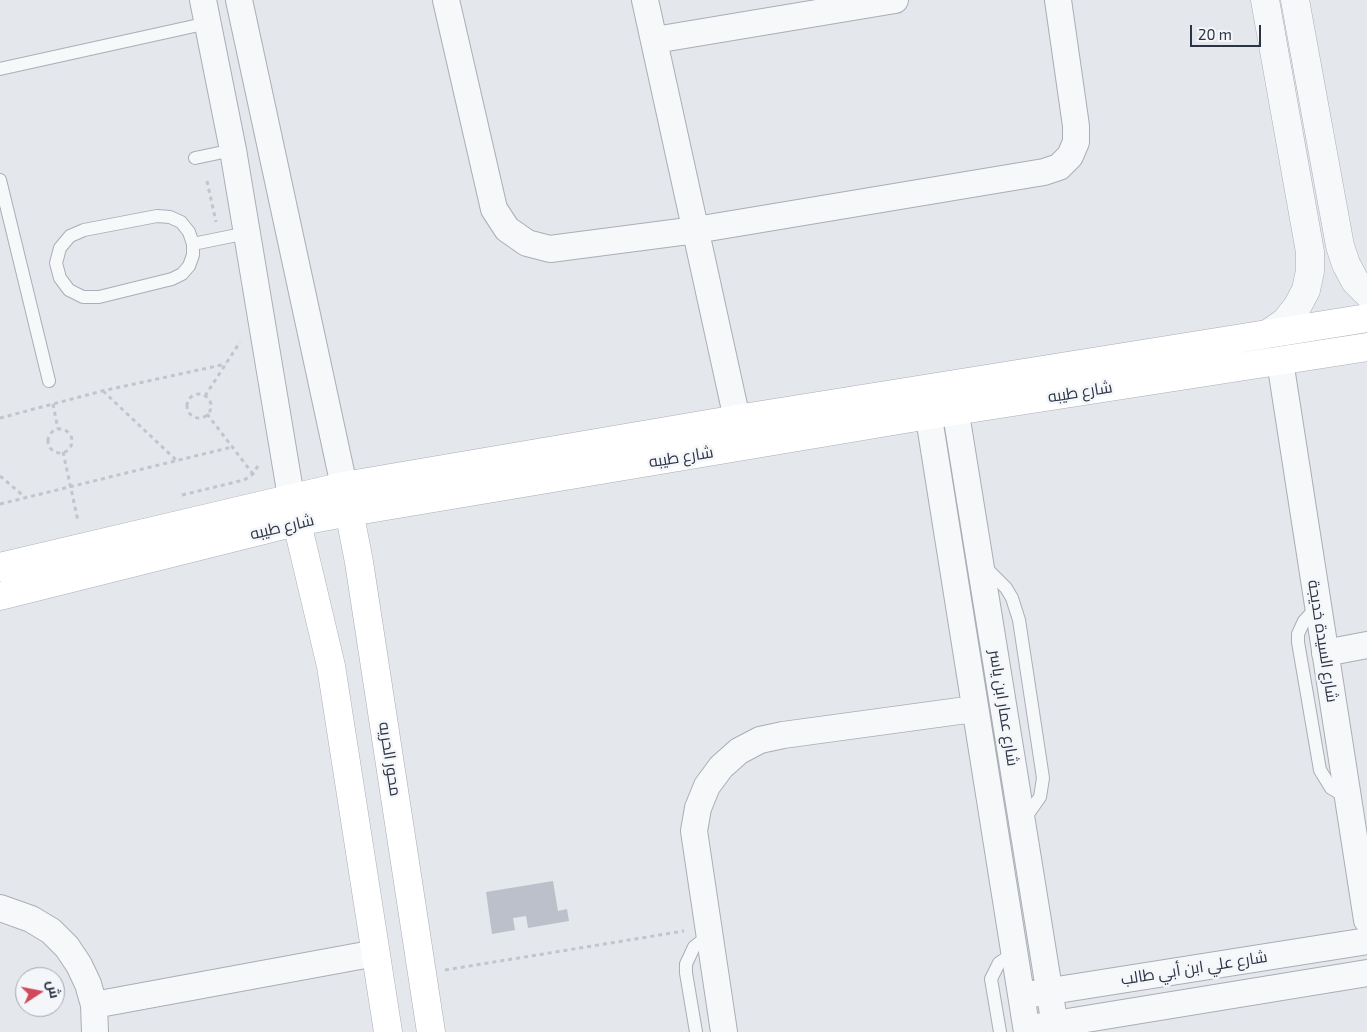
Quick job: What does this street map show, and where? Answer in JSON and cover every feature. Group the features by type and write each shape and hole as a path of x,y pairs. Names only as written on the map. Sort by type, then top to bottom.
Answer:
{"main road":[{"name":"شارع طيبه","path":"347,499 940,400 1269,333 1367,318"},
{"name":"شارع طيبه","path":"0,566 294,510 736,419 940,400 1280,362 1367,347"},
{"name":"محور الحريه","path":"347,499 432,1032"},
{"name":"شارع طيبه","path":"0,596 294,510"},
{"path":"294,510 331,666 388,1032"}],"street":[{"path":"239,0 347,499"},
{"path":"446,0 487,186 494,209 507,229 527,243 550,249 696,230 1044,172 1059,167 1070,156 1076,142 1076,126 1058,0"},
{"path":"645,0 736,419"},
{"path":"655,40 860,3 895,0"},
{"path":"1266,0 1310,252 1310,271 1306,290 1297,307 1284,322 1269,333"},
{"path":"1295,0 1340,246 1350,273 1367,293"},
{"path":"205,12 233,150 294,510"},
{"name":"شارع السيدة خديجة","path":"1280,362 1367,920"},
{"name":"شارع عمار ابن ياسر","path":"940,400 980,564 1055,1028"},
{"name":"شارع عمار ابن ياسر","path":"940,400 974,709 1027,1030"},
{"path":"1325,653 1367,645"},
{"path":"724,1032 694,831 698,808 707,786 721,767 733,756 760,740 783,735 974,709"},
{"path":"0,908 32,919 51,931 67,947 79,965 88,984 94,1005 95,1032"},
{"name":"شارع علي ابن أبي طالب","path":"1021,996 1048,990 1367,941"},
{"path":"94,1005 376,953"},
{"name":"شارع علي ابن أبي طالب","path":"1027,1030 1055,1028 1367,974"}],"lane":[{"path":"0,69 205,12"},
{"path":"195,158 233,150"},
{"path":"0,180 50,381"},
{"path":"157,216 170,217 181,222 189,232 193,244 193,255 189,266 182,274 172,280 98,297 83,297 69,290 60,278 56,263 60,248 70,236 84,230 157,216"},
{"path":"193,244 247,233"},
{"path":"1318,606 1304,621 1298,634 1298,642 1320,770 1331,788 1348,798"},
{"path":"696,1032 686,964 694,947 708,932"},
{"path":"1000,1032 991,979 1000,963 1014,953"}],"path":[{"path":"207,181 219,239"},
{"path":"205,396 242,339 243,348"},
{"path":"0,418 102,391 226,364"},
{"path":"102,391 177,461"},
{"path":"193,396 205,396 211,406 207,414 198,418 192,416 187,406 193,396"},
{"path":"54,404 58,429"},
{"path":"207,414 253,474"},
{"path":"58,429 67,431 72,440 67,450 63,452 53,450 48,440 53,431 58,429"},
{"path":"0,504 232,447"},
{"path":"63,452 78,521 87,519"},
{"path":"179,496 234,482 253,474 258,468 260,459"},
{"path":"0,476 26,498"},
{"path":"423,974 708,932"}],"building":[{"path":"553,881 558,911 567,909 569,921 528,928 526,916 513,918 515,930 492,934 486,892"}]}
